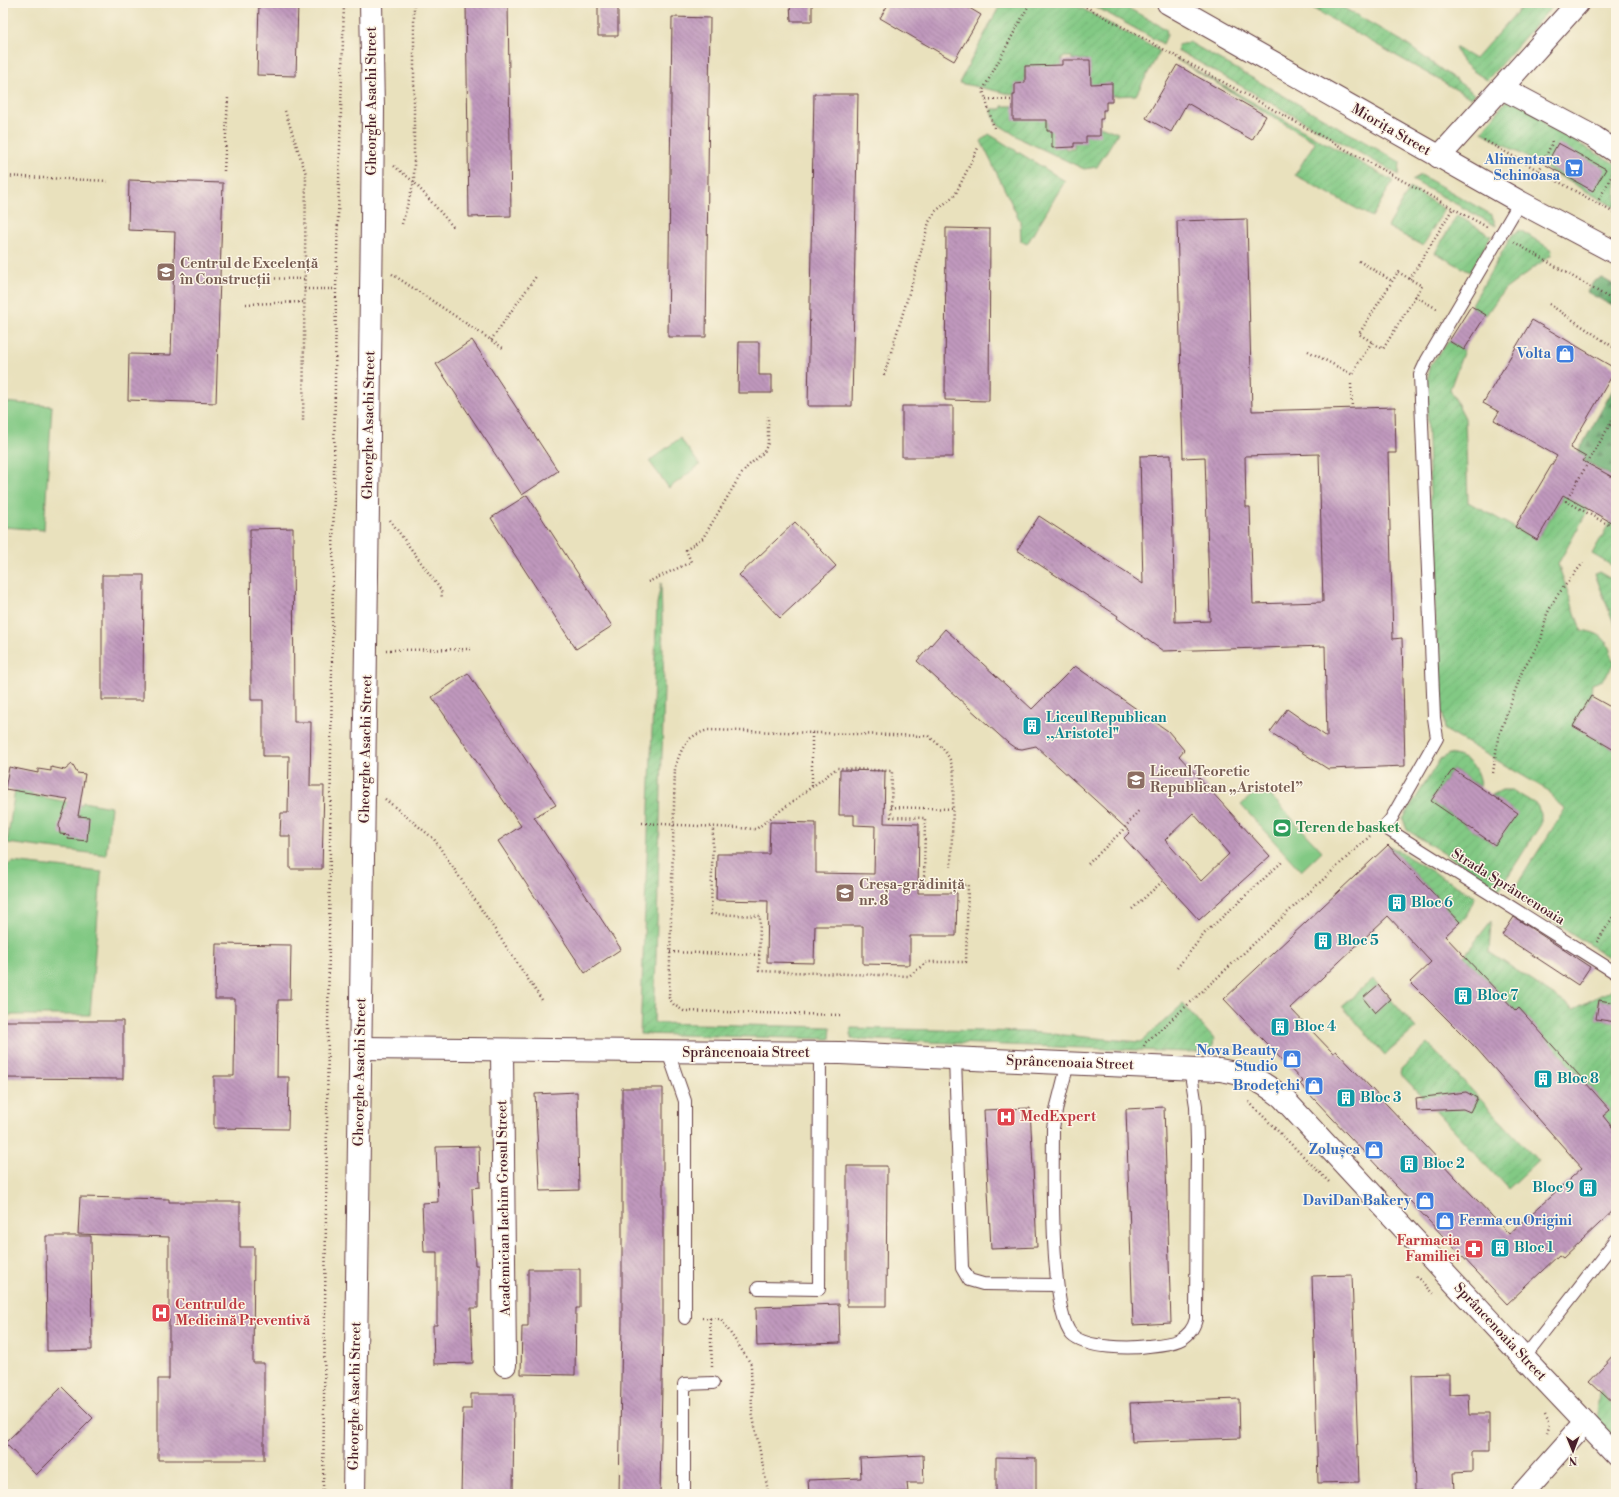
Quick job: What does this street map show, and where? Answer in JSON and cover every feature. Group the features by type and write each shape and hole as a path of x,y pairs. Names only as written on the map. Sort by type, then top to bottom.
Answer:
{"street":[{"name":"Gheorghe Asachi Street","path":"354,1494 367,650 373,117 371,3"},
{"name":"Miorița Street","path":"1168,3 1439,157 1616,253"},
{"path":"1439,157 1578,3"},
{"path":"1502,88 1594,137 1616,152"},
{"name":"Sprâncenoaia Street","path":"361,1048 502,1051 820,1053 1190,1068 1220,1070 1244,1074 1262,1081 1282,1097 1616,1455"},
{"name":"Academician Iachim Grosul Street","path":"502,1051 505,1365"},
{"path":"1522,1494 1585,1423"}],"lane":[{"path":"1451,318 1520,202"},
{"name":"Strada Sprâncenoaia","path":"1451,318 1420,375 1434,718 1437,738 1391,819 1384,827 1616,973"},
{"path":"668,1052 685,1101 685,1318"},
{"path":"758,1288 819,1289 820,1053"},
{"path":"954,1058 962,1268 969,1280 983,1284 1058,1285"},
{"path":"1068,1063 1053,1128 1055,1270 1062,1316 1070,1333 1076,1338 1091,1344 1142,1347 1174,1343 1185,1337 1194,1328 1197,1300 1198,1173 1196,1106 1190,1068"},
{"path":"1524,1358 1616,1240"},
{"path":"684,1494 684,1384 713,1383"}],"path":[{"path":"323,1494 336,290 344,3"},
{"path":"402,224 414,182 414,3"},
{"path":"994,128 983,90 1030,3"},
{"path":"1079,3 1170,51 1453,208 1616,302"},
{"path":"224,171 228,98"},
{"path":"986,99 1011,100"},
{"path":"285,110 306,174 303,422"},
{"path":"1540,171 1552,143 1543,110"},
{"path":"1465,129 1616,214"},
{"path":"884,375 929,222 936,211 955,195 979,146"},
{"path":"391,163 414,182 455,229"},
{"path":"1597,203 1616,169"},
{"path":"3,176 109,181"},
{"path":"1410,279 1453,208"},
{"path":"1358,261 1392,281"},
{"path":"371,263 389,272 503,348"},
{"path":"1398,272 1410,279 1422,286 1383,349 1359,334 1398,272"},
{"path":"491,340 537,275"},
{"path":"247,278 304,279"},
{"path":"304,289 336,290"},
{"path":"1415,296 1451,318"},
{"path":"246,304 304,302"},
{"path":"1549,304 1616,349"},
{"path":"1308,352 1353,375 1357,365 1372,342"},
{"path":"1351,384 1352,408"},
{"path":"1616,414 1566,501 1598,517 1616,529"},
{"path":"648,582 692,562 686,550 703,538 740,476 767,447 768,416"},
{"path":"388,517 441,590 442,599"},
{"path":"1493,773 1498,738 1523,669 1540,640 1547,614 1556,597 1583,563"},
{"path":"367,650 474,650"},
{"path":"840,1015 684,1011 674,1005 669,998 675,767 686,742 695,734 708,730 928,736 940,745 952,760 954,773 951,867"},
{"path":"812,733 812,787"},
{"path":"642,823 713,826 756,829 837,768 892,771 891,817 925,818 924,883 968,885 966,962 927,962 909,976 759,972 760,916 711,914 713,826"},
{"path":"384,798 434,839 542,1000"},
{"path":"891,807 953,809"},
{"path":"1088,864 1122,831 1140,809"},
{"path":"1144,1048 1145,1043 1372,834"},
{"path":"1177,968 1205,933 1283,861"},
{"path":"1132,909 1163,881"},
{"path":"1589,955 1616,912"},
{"path":"670,952 759,955"},
{"path":"1248,1101 1333,1186"},
{"path":"1412,1272 1439,1300"},
{"path":"685,1318 721,1319 751,1364 752,1412 768,1491 770,1494"},
{"path":"710,1318 713,1383"},
{"path":"1544,1411 1550,1423 1545,1436"}],"green space":[{"path":"1001,3 1072,3 1160,51 1136,95 1112,96 1109,83 1087,85 1090,74 1090,63 1087,60 1072,60 1072,57 1062,57 1062,72 1028,66 1025,70 1025,83 1015,84 1015,95 959,83"},
{"path":"1089,3 1119,3 1166,29 1167,35 1163,44"},
{"path":"1303,3 1335,3 1402,41 1475,94 1471,98"},
{"path":"1525,3 1555,3 1487,80 1464,63 1455,47 1475,59"},
{"path":"1189,42 1400,162 1399,175 1177,50 1179,45"},
{"path":"1176,59 1393,181 1372,217 1295,175 1315,142"},
{"path":"1508,98 1541,114 1545,125 1616,164 1616,208 1482,132"},
{"path":"1002,106 1013,106 1047,116 1047,130 1052,131 1066,149 1074,149 1074,143 1100,126 1118,133 1097,167 1084,169 1023,140 996,123 991,109 1002,109"},
{"path":"989,134 1065,181 1027,244 1021,241 1020,221 981,141"},
{"path":"1421,175 1492,215 1496,226 1412,180"},
{"path":"1410,188 1444,209 1423,246 1388,227"},
{"path":"1457,215 1491,236 1470,272 1435,253"},
{"path":"1520,230 1552,250 1551,255 1503,291 1486,315 1471,306 1512,235"},
{"path":"1602,278 1616,286 1616,308 1587,292 1594,281"},
{"path":"1449,341 1464,350 1450,389 1465,418 1468,502 1537,540 1584,460 1592,465 1572,500 1588,510 1558,564 1581,630 1601,636 1610,649 1615,663 1603,680 1592,684 1591,696 1573,726 1616,751 1616,962 1511,894 1565,809 1556,802 1549,791 1445,730 1443,715 1439,709 1428,443 1427,381 1431,364"},
{"path":"1616,384 1616,479 1584,460 1585,456 1578,452"},
{"path":"3,402 52,406 44,530 3,527"},
{"path":"680,438 700,465 669,488 649,461"},
{"path":"1610,522 1616,526 1616,568 1592,554"},
{"path":"1599,572 1616,582 1616,629 1595,574"},
{"path":"661,583 664,688 654,1023 831,1027 830,1039 640,1034 657,604"},
{"path":"1449,754 1456,755 1467,760 1471,764 1477,774 1480,787 1453,769 1431,801 1495,845 1517,813 1492,795 1502,790 1512,790 1537,805 1541,814 1541,824 1500,889 1407,830 1403,819 1440,759"},
{"name":"Teren de basket","path":"1262,786 1322,851 1301,871 1241,805"},
{"path":"15,789 32,790 32,795 82,805 83,802 111,807 106,855 7,843"},
{"path":"1388,845 1475,897 1466,917 1460,922"},
{"path":"12,862 102,872 90,1015 3,1015 3,869"},
{"path":"1491,921 1489,952 1574,1009 1616,987 1616,1003 1599,1000 1596,1019 1616,1022 1616,1132 1609,1123 1567,1150 1610,1110 1519,1008 1476,1049 1475,1047 1514,1009 1464,956"},
{"path":"1373,979 1416,1028 1385,1055 1342,1006"},
{"path":"1183,1004 1214,1039 1212,1053 851,1039 851,1028 1030,1032 1141,1042"},
{"path":"1428,1043 1538,1161 1508,1189 1400,1073 1401,1069"},
{"path":"1599,1391 1616,1408 1616,1444 1596,1424"}],"building":[{"path":"259,3 298,3 296,76 257,75"},
{"path":"466,3 508,3 511,216 469,217"},
{"path":"598,3 618,3 618,36 598,36"},
{"path":"790,3 812,3 812,21 791,21"},
{"path":"889,3 961,3 981,15 954,61 880,18"},
{"path":"672,17 710,18 706,337 668,337"},
{"path":"1062,60 1090,60 1091,84 1112,83 1112,102 1106,102 1106,110 1103,110 1103,119 1100,119 1100,136 1086,136 1086,143 1074,143 1074,147 1052,148 1052,131 1047,131 1047,120 1013,120 1013,95 1015,95 1015,84 1025,83 1025,66 1062,65"},
{"path":"1177,65 1266,116 1252,140 1187,103 1171,132 1146,118"},
{"path":"814,94 858,94 852,406 808,406"},
{"path":"1558,143 1606,169 1593,191 1546,165"},
{"name":"Centrul de Excelență în Construcții","path":"129,180 223,183 216,403 128,400 129,354 171,355 175,232 128,230"},
{"path":"1247,219 1252,411 1395,407 1396,453 1388,453 1393,639 1402,638 1405,766 1328,769 1270,732 1287,709 1327,737 1325,646 1163,651 1117,618 1118,616 1017,550 1039,516 1143,584 1140,456 1171,455 1175,622 1210,621 1205,457 1183,458 1177,221","holes":["1319,454 1323,602 1253,604 1250,507 1246,507 1245,456"]},
{"path":"946,228 990,229 989,401 945,400"},
{"path":"1471,306 1486,315 1464,350 1449,341"},
{"path":"1532,320 1616,369 1570,448 1586,457 1583,461 1616,479 1616,525 1563,495 1537,540 1515,527 1557,456 1494,420 1499,412 1483,403"},
{"path":"472,340 558,471 522,495 436,364"},
{"path":"739,342 759,342 759,375 772,375 772,393 738,393"},
{"path":"902,406 953,406 953,457 902,457"},
{"path":"527,495 612,626 576,649 491,518"},
{"path":"795,522 836,566 780,618 739,575"},
{"path":"293,528 294,722 311,722 310,786 324,786 322,869 290,869 290,836 280,836 281,813 288,813 289,756 263,756 263,700 251,700 250,529"},
{"path":"102,575 144,575 143,700 102,700"},
{"path":"945,629 1032,709 1075,666 1168,731 1184,750 1179,756 1270,856 1199,920 1124,838 1130,832 1036,746 1022,749 1015,748 1008,743 917,661","holes":["1193,813 1229,854 1201,881 1165,840"]},
{"path":"468,673 556,805 534,817 621,949 585,973 498,841 521,826 432,697"},
{"path":"1591,696 1616,710 1616,751 1573,726"},
{"path":"72,764 77,773 85,774 78,816 89,817 87,841 68,839 69,835 60,834 59,825 68,799 5,789 9,767 38,773 38,769 51,771 51,767 65,770"},
{"path":"1453,769 1518,813 1495,845 1431,801"},
{"path":"840,770 885,771 884,823 919,824 918,893 957,893 956,936 910,936 910,965 863,964 863,926 815,926 814,963 767,962 768,901 716,900 717,854 769,854 770,822 816,823 816,873 874,874 875,826 854,825 854,815 839,815"},
{"path":"1388,845 1460,922 1445,936 1516,1011 1519,1008 1610,1110 1603,1116 1616,1132 1616,1208 1563,1258 1559,1255 1507,1304 1300,1084 1303,1082 1224,999","holes":["1388,916 1431,962 1410,982 1476,1048 1582,1168 1509,1234 1336,1051 1333,1053 1290,1008"]},
{"path":"1514,917 1590,967 1578,985 1502,935"},
{"path":"216,944 291,945 290,1000 278,1000 277,1077 289,1077 288,1129 214,1128 214,1076 234,1076 235,999 215,999"},
{"path":"1378,985 1390,999 1375,1013 1363,998"},
{"path":"1599,1000 1616,1003 1616,1022 1596,1019"},
{"path":"3,1021 123,1021 123,1079 3,1078"},
{"path":"622,1088 663,1088 663,1330 660,1494 619,1494 622,1322"},
{"path":"577,1092 579,1190 540,1191 535,1094"},
{"path":"1466,1092 1477,1098 1470,1112 1463,1109 1417,1111 1416,1098"},
{"path":"1164,1107 1171,1323 1133,1325 1126,1109"},
{"path":"1030,1108 1037,1247 991,1249 984,1110"},
{"path":"479,1146 480,1187 472,1188 475,1265 478,1265 478,1308 471,1308 473,1363 434,1364 433,1325 437,1325 437,1252 424,1252 422,1203 438,1202 436,1147"},
{"path":"847,1166 887,1166 886,1306 847,1306"},
{"path":"80,1197 169,1199 169,1202 240,1202 240,1247 254,1247 253,1363 264,1363 264,1460 158,1460 158,1379 169,1379 169,1237 78,1234"},
{"path":"46,1236 91,1236 92,1350 47,1351"},
{"path":"528,1269 580,1269 580,1308 576,1308 575,1375 521,1374 522,1326 528,1326"},
{"path":"1352,1275 1359,1482 1318,1483 1312,1276"},
{"path":"839,1304 840,1343 757,1346 756,1307"},
{"path":"1616,1352 1616,1406 1589,1381"},
{"path":"1449,1374 1449,1395 1468,1394 1469,1414 1489,1414 1489,1451 1472,1451 1472,1472 1453,1473 1454,1491 1415,1492 1412,1375"},
{"path":"62,1387 93,1418 36,1475 5,1443"},
{"path":"471,1394 514,1394 513,1494 461,1494 463,1409 471,1409"},
{"path":"1239,1399 1240,1438 1132,1442 1130,1403"},
{"path":"923,1455 924,1483 907,1483 908,1492 809,1494 808,1480 861,1478 860,1458"},
{"path":"996,1457 1036,1458 1036,1494 996,1494"}],"place":[{"name":"Alimentara Schinoasa","path":"1574,168"},
{"name":"Centrul de Excelență în Construcții","path":"166,272"},
{"name":"Volta","path":"1565,354"},
{"name":"Liceul Republican ,,Aristotel\"","path":"1032,726"},
{"name":"Liceul Teoretic Republican „Aristotel”","path":"1136,780"},
{"name":"Teren de basket","path":"1282,828"},
{"name":"Creșa-grădiniță nr. 8","path":"845,893"},
{"name":"Bloc 6","path":"1397,903"},
{"name":"Bloc 5","path":"1323,941"},
{"name":"Bloc 7","path":"1463,996"},
{"name":"Bloc 4","path":"1280,1027"},
{"name":"Nova Beauty Studio","path":"1292,1059"},
{"name":"Bloc 8","path":"1543,1079"},
{"name":"Brodețchi","path":"1314,1086"},
{"name":"Bloc 3","path":"1346,1098"},
{"name":"MedExpert","path":"1006,1117"},
{"name":"Zolușca","path":"1374,1150"},
{"name":"Bloc 2","path":"1409,1164"},
{"name":"Bloc 9","path":"1588,1188"},
{"name":"DaviDan Bakery","path":"1425,1201"},
{"name":"Ferma cu Origini","path":"1445,1221"},
{"name":"Bloc 1","path":"1500,1248"},
{"name":"Farmacia Familiei","path":"1474,1249"},
{"name":"Centrul de Medicină Preventivă","path":"161,1313"}]}
